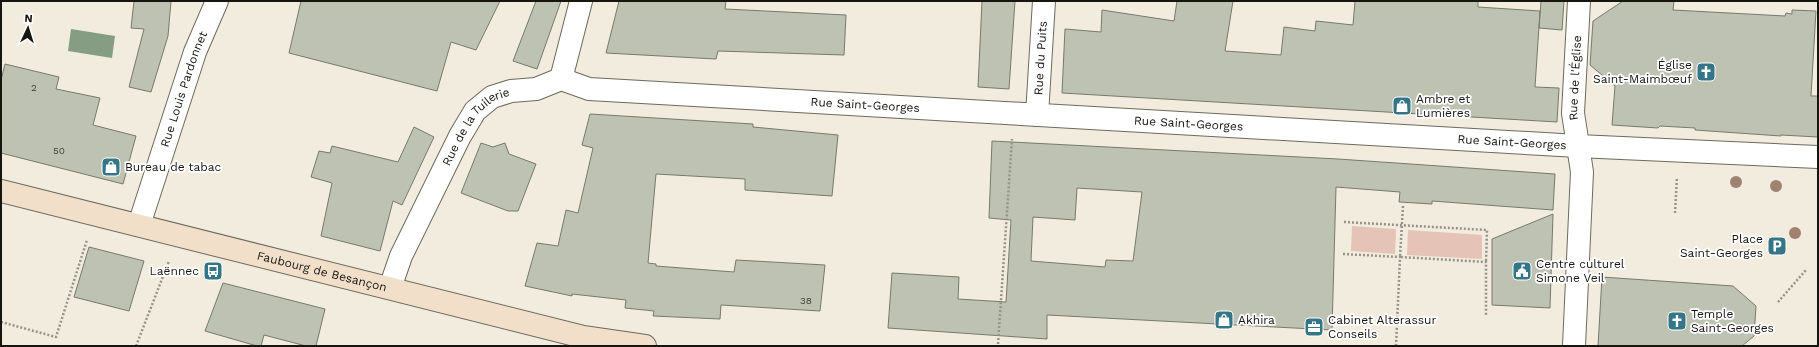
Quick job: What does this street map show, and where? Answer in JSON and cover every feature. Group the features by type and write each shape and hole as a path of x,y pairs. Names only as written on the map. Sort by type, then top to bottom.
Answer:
{"main road":[{"name":"Faubourg de Besançon","path":"1,191 583,337 645,346"}],"street":[{"name":"Rue Louis Pardonnet","path":"139,225 195,52 217,1"},
{"path":"561,79 581,1"},
{"name":"Rue du Puits","path":"1037,115 1044,1"},
{"name":"Rue de l'Église","path":"1574,346 1582,172 1573,113 1579,1"},
{"name":"Rue Saint-Georges","path":"561,79 589,89 1578,146 1818,157"},
{"name":"Rue de la Tuilerie","path":"390,288 404,249 460,136 476,111 492,97 511,91 536,89 561,79"}],"path":[{"path":"998,344 1013,114"},
{"path":"1675,212 1676,184"},
{"path":"1396,346 1403,206"},
{"path":"1344,222 1487,230 1486,315"},
{"path":"1,322 56,337 88,238"},
{"path":"1343,254 1486,262"},
{"path":"136,346 170,260"},
{"path":"1778,302 1806,270"}],"shaded area":[{"path":"71,29 115,36 112,58 68,51"},
{"path":"1352,226 1396,229 1395,254 1351,251"},
{"path":"1408,230 1482,235 1482,259 1407,255"}],"building":[{"path":"134,1 171,1 168,36 151,92 129,87 144,29 131,28"},
{"path":"301,1 500,1 476,50 451,42 437,91 289,53"},
{"path":"536,1 561,1 537,69 513,61"},
{"path":"619,1 726,1 725,9 846,15 844,55 718,51 716,59 606,53"},
{"path":"982,1 1015,1 1009,89 978,87"},
{"path":"1177,1 1233,1 1225,51 1281,55 1284,27 1315,31 1316,21 1353,25 1355,1 1478,1 1478,7 1540,11 1535,87 1559,88 1557,122 1062,93 1065,29 1101,32 1102,10 1174,21"},
{"path":"1541,1 1564,1 1562,30 1539,28"},
{"name":"Église Saint-Maimbœuf","path":"1623,1 1674,1 1673,10 1785,16 1786,13 1792,14 1792,10 1816,11 1811,96 1818,96 1818,137 1695,130 1695,128 1660,126 1658,128 1612,125 1615,86 1590,65 1593,21"},
{"path":"5,64 59,77 56,89 100,98 93,125 136,136 123,184 1,153 1,80"},
{"path":"590,114 753,124 753,127 838,135 832,196 745,190 745,179 656,174 648,263 656,264 656,266 734,272 736,260 825,265 820,311 721,305 720,319 653,316 654,311 625,308 626,300 572,294 572,296 525,286 537,243 558,246 566,210 578,213 593,148 582,145"},
{"path":"414,127 434,137 402,205 393,201 380,251 321,236 332,183 311,177 319,151 330,153 332,146 398,162"},
{"path":"992,141 1338,159 1555,174 1553,210 1432,201 1432,204 1399,202 1400,192 1336,187 1332,330 1047,315 1047,339 888,328 892,273 959,277 958,299 1006,302 1011,220 989,218","holes":["1077,188 1142,192 1133,261 1106,260 1105,267 1031,261 1033,217 1075,220"]},
{"path":"481,143 493,147 505,143 509,154 536,164 518,211 508,211 461,193"},
{"name":"Centre culturel Simone Veil","path":"1553,214 1550,308 1492,305 1492,239"},
{"path":"89,247 144,261 129,311 74,297"},
{"name":"Temple Saint-Georges","path":"1602,277 1733,286 1756,306 1754,336 1742,346 1598,346"},
{"path":"223,283 325,309 316,346 306,346 264,335 261,346 257,346 205,331"}],"place":[{"name":"Église Saint-Maimbœuf","path":"1706,72"},
{"name":"Ambre et Lumières","path":"1402,106"},
{"name":"Bureau de tabac","path":"111,167"},
{"name":"Place Saint-Georges","path":"1777,246"},
{"name":"Laënnec","path":"213,271"},
{"name":"Centre culturel Simone Veil","path":"1522,271"},
{"name":"Akhira","path":"1224,320"},
{"name":"Temple Saint-Georges","path":"1677,321"},
{"name":"Cabinet Alterassur Conseils","path":"1314,327"}]}
